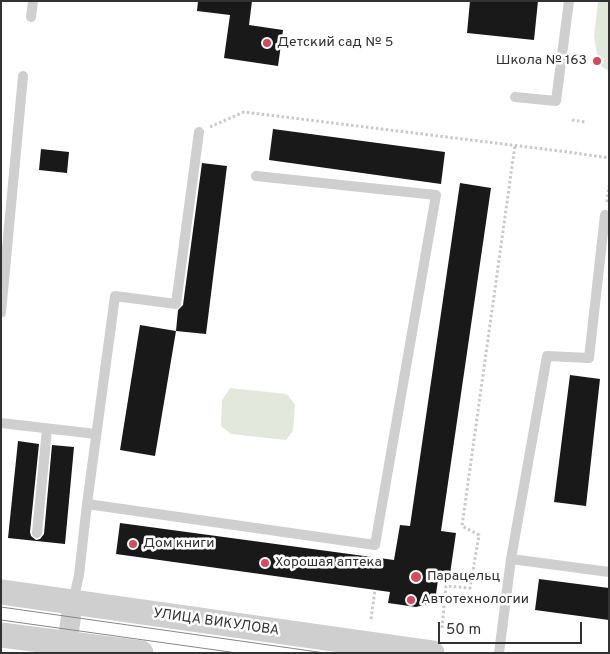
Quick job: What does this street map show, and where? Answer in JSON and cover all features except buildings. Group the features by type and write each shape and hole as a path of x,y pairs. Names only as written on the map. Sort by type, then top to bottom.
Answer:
{"street":[{"name":"УЛИЦА ВИКУЛОВА","path":"1,592 432,653"},
{"path":"67,648 73,602"},
{"path":"1,634 67,648 142,653"}],"lane":[{"path":"31,17 33,1"},
{"path":"515,97 556,101 569,1"},
{"path":"1,313 23,76"},
{"path":"73,602 79,575 115,296 176,304 199,132"},
{"path":"87,504 375,545 436,196 256,176"},
{"path":"499,653 511,559 548,356 589,358 606,215"},
{"path":"1,424 96,434"},
{"path":"37,533 48,429"},
{"path":"511,559 609,572"}],"path":[{"path":"199,132 244,112 609,158"},
{"path":"572,120 585,122"},
{"path":"442,628 446,586 470,588 478,535 462,526 515,145"},
{"path":"371,619 375,590"}],"shaded area":[{"path":"598,1 609,1 609,71 599,65 594,37"},
{"path":"230,388 287,394 295,405 293,431 286,440 231,434 221,426 222,400"}],"tram line":[{"path":"1,607 325,653"},
{"path":"1,620 237,653"}],"place":[{"name":"Детский сад № 5","path":"267,43"},
{"name":"Школа № 163","path":"597,61"},
{"name":"Дом книги","path":"133,544"},
{"name":"Хорошая аптека","path":"265,563"},
{"name":"Парацельц","path":"416,577"},
{"name":"Автотехнологии","path":"411,600"}]}
